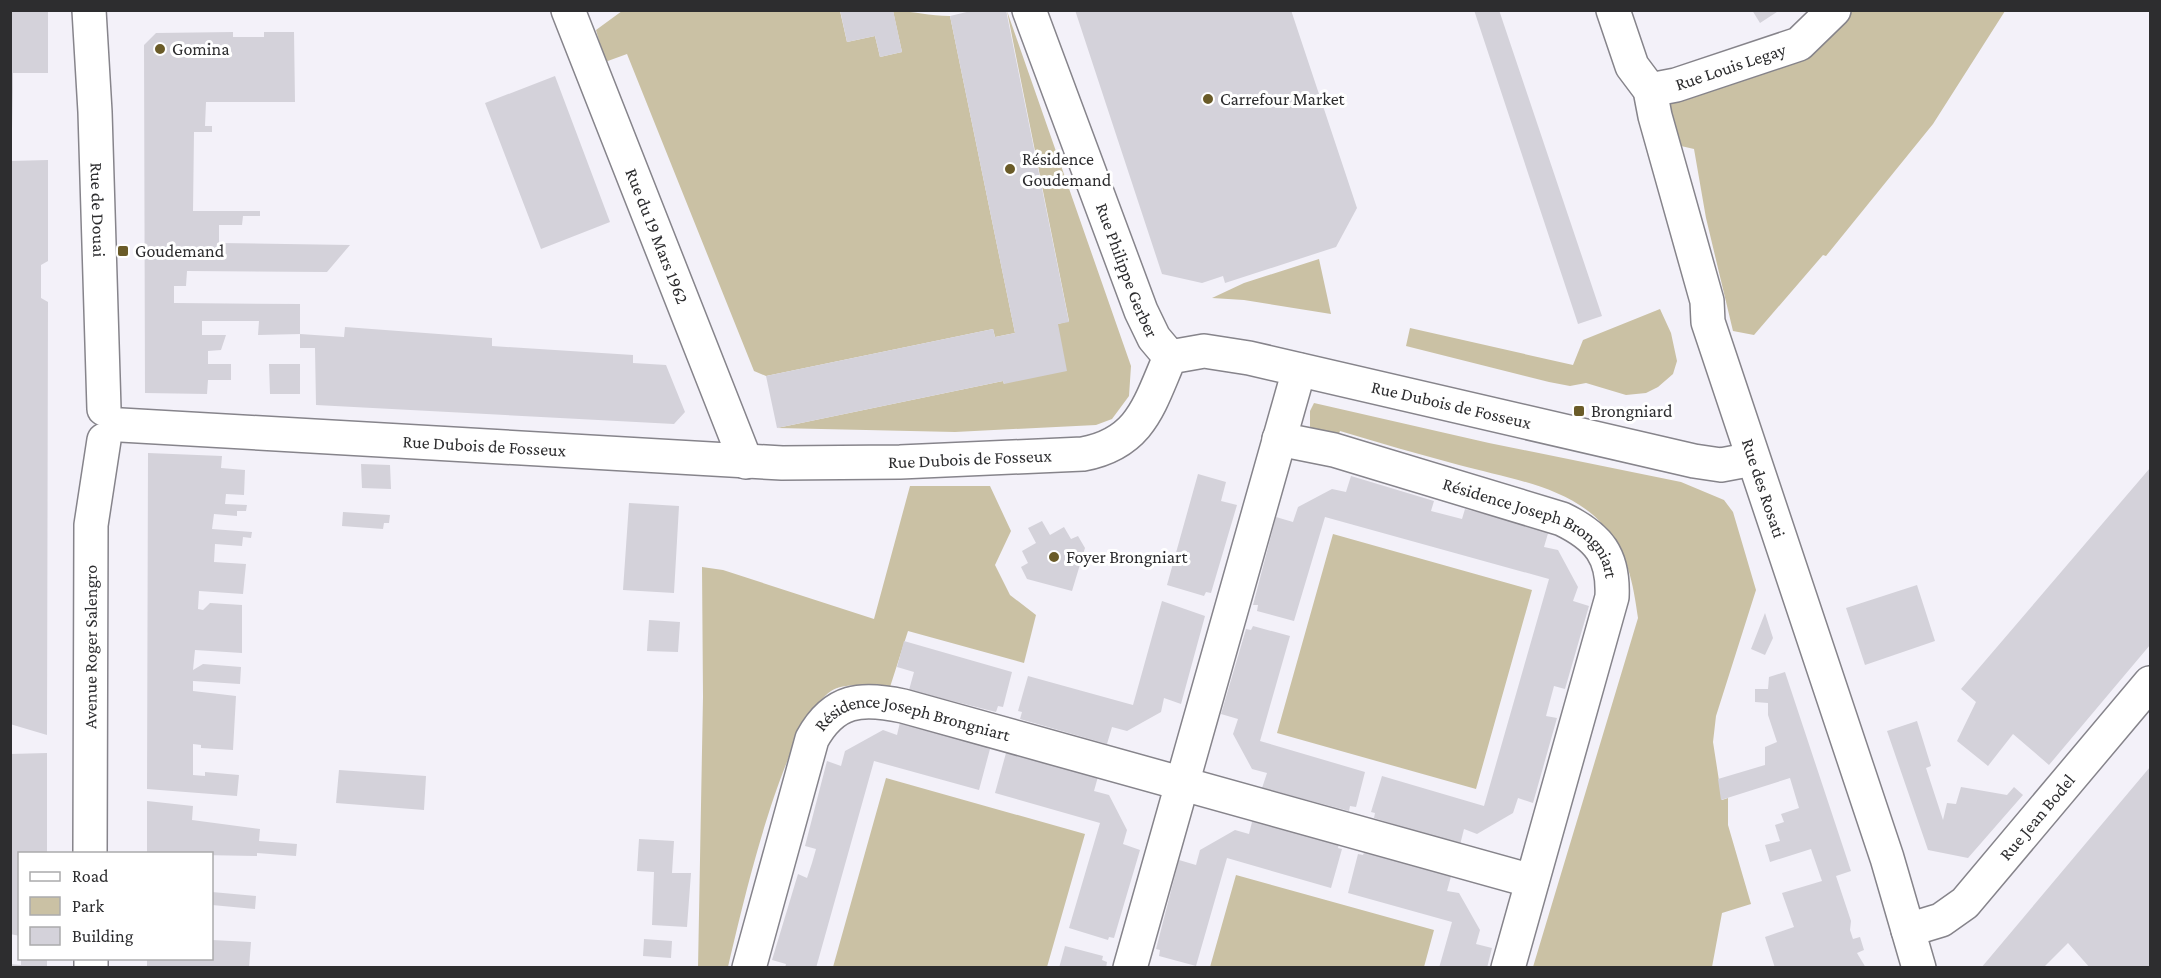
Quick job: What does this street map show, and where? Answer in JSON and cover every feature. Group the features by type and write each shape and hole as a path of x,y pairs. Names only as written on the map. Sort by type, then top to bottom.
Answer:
{"street":[{"name":"Rue de Douai","path":"89,10 110,425"},
{"name":"Rue du 19 Mars 1962","path":"568,10 746,462"},
{"name":"Rue Philippe Gerber","path":"1029,10 1141,311 1154,338 1170,357"},
{"name":"Rue des Rosati","path":"1613,10 1632,66 1650,90 1655,116 1707,301 1708,322 1857,768 1919,968"},
{"name":"Rue Louis Legay","path":"1650,90 1676,85 1799,44 1834,10"},
{"name":"Rue Dubois de Fosseux","path":"110,425 746,462 900,462 1098,451 1111,446 1136,428 1144,418 1170,357 1204,351 1249,358 1694,461 1721,465 1753,459"},
{"path":"1130,968 1299,370"},
{"name":"Avenue Roger Salengro","path":"90,852 91,525 110,425"},
{"name":"Résidence Joseph Brongniart","path":"1279,439 1334,450 1562,519 1587,534 1606,555 1612,569 1612,597 1508,968"},
{"name":"Rue Jean Bodel","path":"1908,930 1941,920 1965,903 2151,683"},
{"name":"Résidence Joseph Brongniart","path":"749,968 812,739 820,724 840,707 852,702 887,703 1532,881"}],"green space":[{"path":"622,11 840,11 847,42 875,36 880,57 902,52 893,11 950,16 1015,333 995,337 993,329 766,376 754,371 627,54 605,62 596,30"},
{"path":"1007,11 1131,366 1129,396 1112,419 1096,425 955,432 777,428 1003,381 1004,384 1058,324 1069,321"},
{"path":"1844,11 2005,11 1933,124 1826,256 1823,255 1754,335 1733,331 1706,218 1694,149 1668,143 1663,100"},
{"path":"1319,259 1331,314 1244,300 1212,298 1244,283"},
{"path":"1660,309 1671,333 1677,361 1673,374 1658,387 1646,393 1626,395 1586,383 1570,386 1549,382 1406,346 1410,328 1573,365 1583,340"},
{"path":"1314,403 1489,443 1681,482 1724,500 1733,512 1756,590 1716,716 1713,742 1722,800 1728,798 1728,825 1751,904 1722,913 1712,967 1533,967 1638,618 1628,569 1612,536 1590,512 1574,501 1536,485 1340,431 1337,438 1318,437 1310,427 1310,411"},
{"path":"910,486 990,486 1011,531 995,565 1010,595 1036,615 1024,663 908,631 890,687 852,685 831,691 813,710 781,777 754,862 728,967 698,968 703,697 702,567 723,570 874,619"},
{"path":"1333,534 1532,590 1476,789 1277,733"},
{"path":"886,778 1085,834 1047,967 833,967"},
{"path":"1236,875 1434,930 1424,967 1210,967"}],"building":[{"path":"10,10 48,10 48,73 13,73 13,129"},
{"path":"840,10 893,10 902,52 880,57 875,36 847,42"},
{"name":"Résidence Goudemand","path":"975,10 1006,10 1069,322 1058,324 1067,371 1004,384 1003,381 777,428 766,376 993,329 995,337 1015,333 950,16"},
{"name":"Carrefour Market","path":"1075,10 1291,10 1357,208 1336,247 1225,283 1223,276 1202,283 1162,274"},
{"path":"1474,10 1499,10 1602,316 1578,324"},
{"path":"1752,10 1780,10 1760,23"},
{"path":"233,32 233,37 264,37 264,32 294,32 295,102 206,102 205,126 212,126 212,132 194,132 193,211 260,211 260,216 243,216 242,225 219,225 219,243 350,245 327,272 187,271 186,286 174,286 174,303 300,304 300,334 258,335 259,321 202,321 202,335 226,335 221,350 208,351 208,364 231,364 231,380 208,380 207,394 145,393 144,45 156,33"},
{"path":"555,76 610,222 541,249 485,103"},
{"path":"48,160 48,261 41,265 41,298 48,302 47,735 10,724 10,161"},
{"path":"345,327 492,338 492,346 633,355 633,363 666,365 685,412 674,424 316,405 315,348 300,348 300,334 344,337"},
{"path":"269,364 300,364 300,394 270,394"},
{"path":"148,453 222,456 221,468 245,470 244,495 226,494 225,504 247,505 246,511 237,511 237,516 214,514 212,529 252,532 251,538 243,537 242,546 215,544 214,562 246,564 243,594 199,591 198,609 203,610 210,603 242,605 242,653 195,650 193,670 203,664 241,667 240,684 193,681 193,691 236,696 233,750 201,748 201,745 193,744 193,775 205,776 205,772 239,775 237,796 147,789"},
{"path":"361,464 390,465 391,489 362,488"},
{"path":"2150,468 2150,645 2049,765 2013,734 1988,766 1957,741 1976,702 1961,689"},
{"path":"1198,474 1226,482 1221,501 1237,505 1211,593 1206,592 1204,596 1167,585"},
{"path":"1351,476 1434,501 1431,511 1462,519 1465,509 1549,530 1544,547 1558,550 1578,587 1573,601 1589,606 1565,689 1554,686 1546,716 1557,718 1533,803 1518,798 1513,813 1477,834 1464,829 1460,845 1374,818 1375,813 1371,812 1382,776 1484,806 1549,579 1325,517 1294,621 1257,611 1258,605 1253,605 1276,517 1293,522 1298,507 1332,489 1346,492"},
{"path":"629,503 679,506 674,593 623,590"},
{"path":"343,512 390,515 389,523 384,523 383,529 342,526"},
{"name":"Foyer Brongniart","path":"1042,521 1050,535 1064,527 1071,539 1078,536 1085,548 1072,591 1027,579 1021,567 1028,563 1022,551 1036,543 1028,528"},
{"path":"1917,585 1935,641 1865,665 1846,608"},
{"path":"1162,601 1205,616 1181,704 1164,698 1161,712 1127,731 1112,727 1107,744 1020,719 1022,712 1018,711 1028,676 1133,705"},
{"path":"1765,613 1773,638 1765,655 1751,649"},
{"path":"649,620 680,622 678,652 647,651"},
{"path":"1253,626 1290,636 1260,741 1365,772 1356,807 1350,806 1349,811 1262,788 1267,773 1252,769 1233,734 1238,719 1221,714 1246,629 1251,630"},
{"path":"904,641 1012,672 1003,707 998,706 996,712 909,690 914,672 897,667"},
{"path":"1785,672 1851,871 1836,876 1851,921 1850,930 1853,939 1860,937 1864,950 1857,953 1866,968 1775,968 1765,937 1794,927 1782,893 1822,881 1811,849 1770,862 1765,845 1780,841 1775,825 1784,822 1781,814 1799,808 1790,778 1721,800 1718,779 1765,765 1765,747 1777,742 1768,715 1768,703 1755,702 1755,689 1768,689 1769,677"},
{"path":"901,718 989,744 987,748 990,749 979,790 874,761 816,968 785,968 786,964 772,960 798,874 807,878 816,849 805,846 827,761 841,766 845,751 883,730 897,735"},
{"path":"1917,721 1931,766 1926,768 1943,820 1947,803 1956,804 1961,787 2007,795 2014,787 2023,795 1968,858 1928,850 1887,731"},
{"path":"1012,750 1099,773 1094,791 1109,795 1127,830 1123,844 1140,850 1114,938 1109,937 1108,940 1069,928 1100,823 995,793 1006,753 1010,754"},
{"path":"47,753 47,852 18,852 18,936 10,934 10,754"},
{"path":"2150,767 2150,968 2090,968 2068,943 2043,968 1981,968"},
{"path":"339,770 426,776 424,810 336,803"},
{"path":"147,801 193,806 192,820 260,829 259,841 297,844 296,856 257,853 257,856 213,855 213,852 147,852"},
{"path":"1253,818 1339,843 1338,848 1342,849 1331,888 1227,858 1196,966 1159,956 1160,950 1156,949 1179,860 1196,865 1200,850 1235,830 1249,834"},
{"path":"639,839 674,841 672,873 691,873 687,927 652,925 654,872 637,871"},
{"path":"1365,850 1452,873 1447,891 1459,893 1480,930 1476,944 1492,948 1487,968 1439,968 1452,922 1348,893 1358,854 1363,855"},
{"path":"213,892 256,896 255,909 213,905"},
{"path":"644,939 672,941 671,958 643,956"},
{"path":"213,940 251,942 249,968 147,968 147,960 213,960"},
{"path":"1065,946 1103,956 1102,960 1107,962 1106,968 1059,968"},
{"path":"21,960 47,960 47,968 10,968 10,964 21,965"}],"place":[{"name":"Gomina","path":"160,49"},
{"name":"Carrefour Market","path":"1208,99"},
{"name":"Résidence Goudemand","path":"1010,169"},
{"name":"Goudemand","path":"123,251"},
{"name":"Brongniard","path":"1579,411"},
{"name":"Foyer Brongniart","path":"1054,557"}]}
